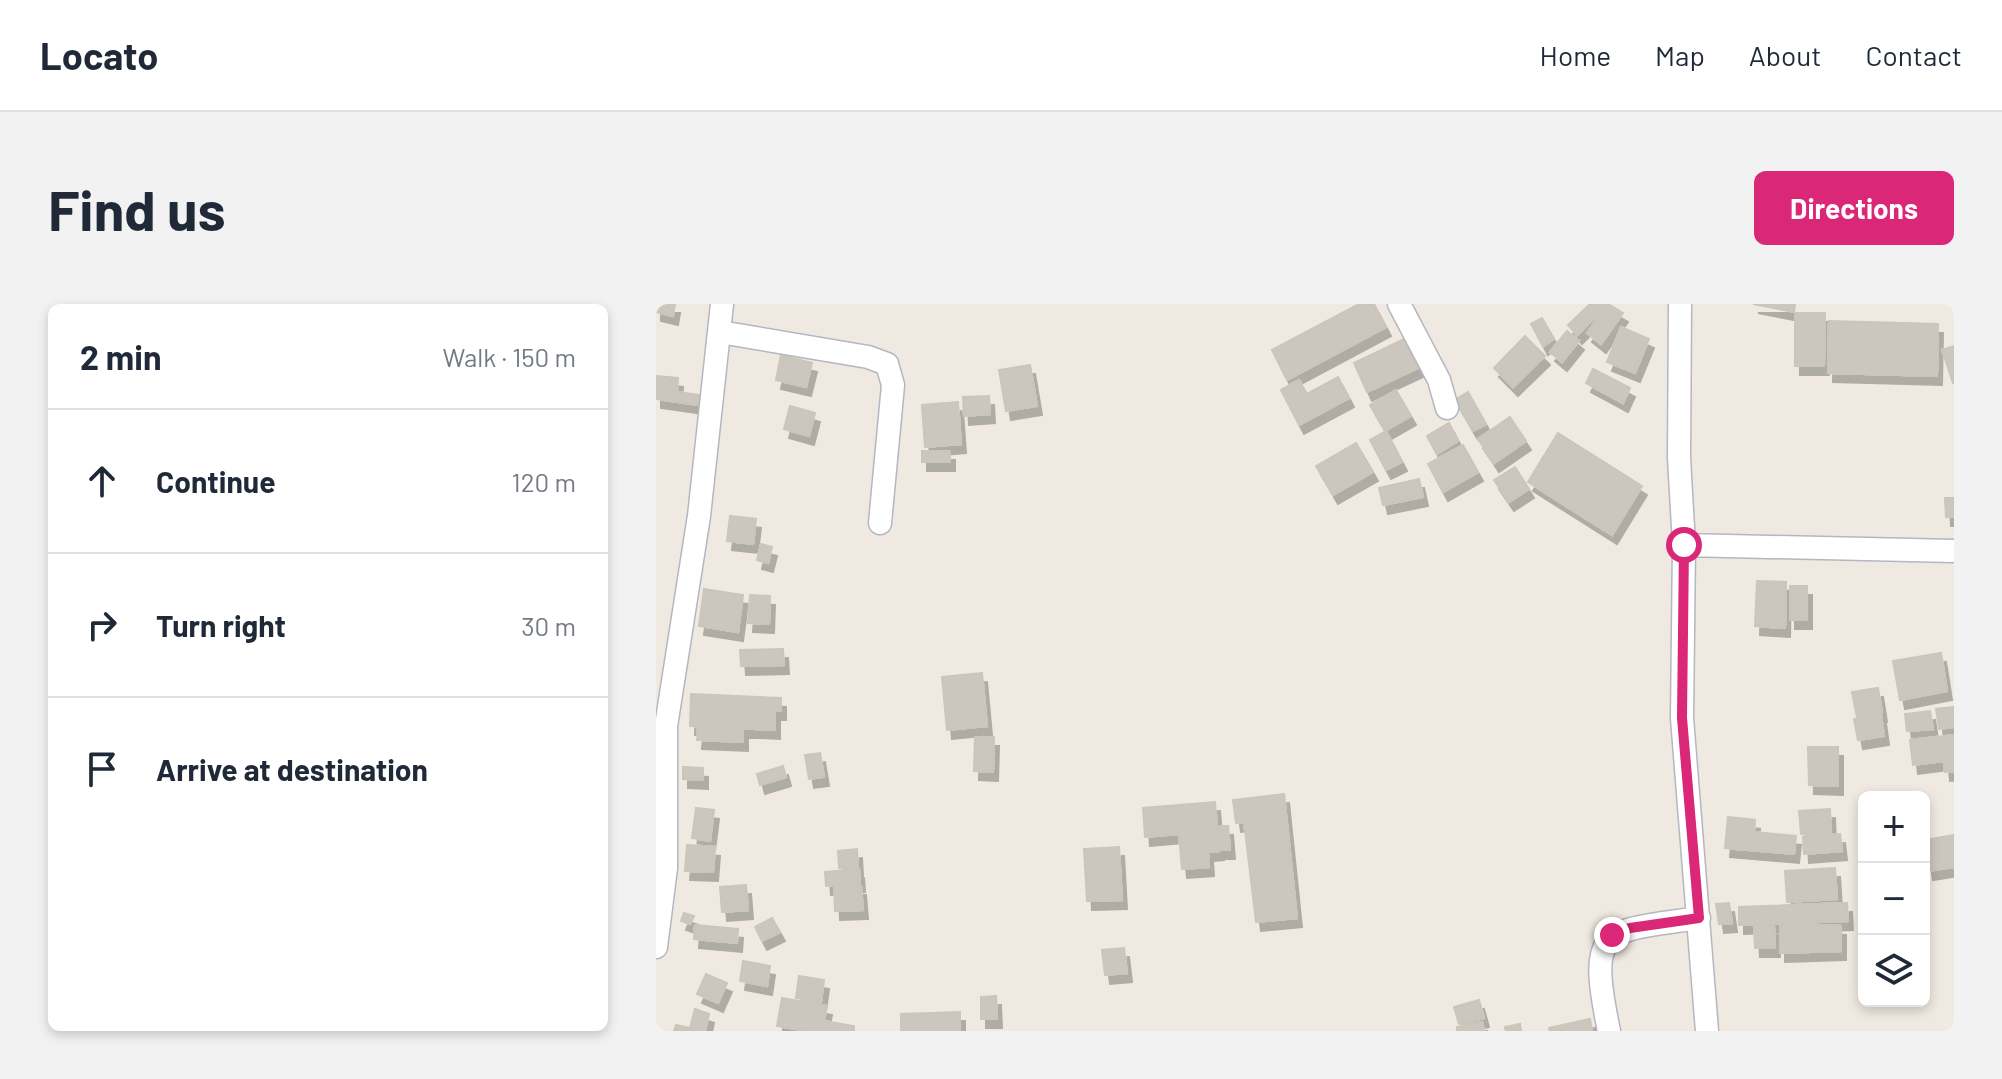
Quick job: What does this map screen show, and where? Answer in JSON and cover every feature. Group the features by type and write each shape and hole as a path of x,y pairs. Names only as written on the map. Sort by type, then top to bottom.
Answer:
{"street":[{"path":"656,947 666,868 666,726 697,530 722,304"},
{"path":"1399,304 1439,380 1447,408"},
{"path":"1680,304 1679,458 1684,545 1682,718 1707,1031"},
{"path":"720,332 868,357 887,364 893,385 880,523"},
{"path":"1684,545 1954,551"},
{"path":"1609,1031 1600,985 1603,947 1612,935 1630,928 1699,918"}],"building":[{"path":"656,304 675,304 673,316 656,312"},
{"path":"1359,304 1374,304 1386,327 1287,380 1272,350"},
{"path":"1590,304 1607,305 1577,335 1568,325"},
{"path":"1608,304 1623,313 1601,344 1587,333"},
{"path":"1753,304 1795,304 1794,312"},
{"path":"1795,313 1825,313 1824,366 1795,366"},
{"path":"1542,318 1554,339 1543,346 1531,324"},
{"path":"1829,321 1938,324 1937,376 1828,373"},
{"path":"1621,327 1649,339 1635,373 1607,362"},
{"path":"1567,331 1579,341 1562,362 1550,352"},
{"path":"1525,336 1545,356 1513,387 1494,368"},
{"path":"1404,339 1418,368 1367,392 1354,363"},
{"path":"1954,346 1954,383 1953,383 1942,350"},
{"path":"781,355 812,363 806,387 776,380"},
{"path":"1030,365 1037,406 1006,411 999,370"},
{"path":"1593,369 1630,388 1623,403 1586,383"},
{"path":"656,376 678,378 677,392 700,395 699,405 656,399"},
{"path":"1338,377 1349,398 1299,425 1281,390 1299,380 1307,394"},
{"path":"1396,390 1411,416 1385,431 1370,405"},
{"path":"1468,392 1486,424 1473,431 1455,400"},
{"path":"989,396 990,414 964,416 963,397"},
{"path":"958,402 961,444 925,447 922,405"},
{"path":"790,406 815,413 809,436 784,429"},
{"path":"1510,417 1526,441 1494,463 1478,439"},
{"path":"1449,423 1458,441 1437,454 1427,436"},
{"path":"1386,431 1402,462 1386,470 1370,440"},
{"path":"1558,433 1642,486 1612,535 1528,482"},
{"path":"1356,443 1373,472 1333,495 1316,466"},
{"path":"1463,445 1478,472 1443,492 1428,464"},
{"path":"922,451 950,451 950,462 922,462"},
{"path":"1515,467 1529,489 1509,502 1494,480"},
{"path":"1419,479 1423,497 1383,505 1379,488"},
{"path":"1945,498 1954,498 1954,517 1946,517"},
{"path":"730,516 756,519 753,544 727,541"},
{"path":"761,544 772,547 768,563 757,560"},
{"path":"1757,581 1786,582 1785,628 1755,626"},
{"path":"1790,586 1807,586 1807,620 1790,620"},
{"path":"704,589 743,595 738,632 699,626"},
{"path":"750,595 770,596 769,624 748,623"},
{"path":"783,649 784,665 741,666 740,650"},
{"path":"1941,653 1947,691 1900,700 1893,661"},
{"path":"982,673 987,726 947,730 942,677"},
{"path":"1878,688 1882,713 1857,717 1852,692"},
{"path":"691,694 781,698 781,711 775,711 775,730 690,726"},
{"path":"1954,707 1954,727 1939,729 1936,709"},
{"path":"1930,711 1933,729 1907,731 1905,714"},
{"path":"1881,715 1884,736 1858,740 1854,719"},
{"path":"698,728 743,730 743,742 697,740"},
{"path":"1954,735 1954,771 1945,772 1944,761 1913,765 1910,740"},
{"path":"975,737 994,737 993,772 974,771"},
{"path":"1808,747 1838,747 1838,786 1809,785"},
{"path":"820,753 824,777 809,779 805,755"},
{"path":"783,766 786,777 760,785 757,774"},
{"path":"683,767 703,768 703,780 683,779"},
{"path":"1284,794 1297,918 1256,922 1244,822 1236,823 1233,800"},
{"path":"1215,802 1219,851 1208,852 1209,867 1182,869 1179,834 1145,837 1143,808"},
{"path":"696,808 714,810 710,841 692,838"},
{"path":"1830,809 1831,833 1801,834 1799,811"},
{"path":"1728,817 1755,820 1754,832 1796,836 1794,854 1725,848"},
{"path":"1219,826 1228,826 1230,850 1220,850"},
{"path":"1840,834 1842,851 1804,854 1803,837"},
{"path":"1954,835 1954,867 1930,871 1930,839"},
{"path":"687,845 715,847 713,872 685,871"},
{"path":"1119,847 1122,900 1087,901 1084,849"},
{"path":"857,849 858,867 839,868 838,851"},
{"path":"1835,868 1837,899 1787,902 1785,871"},
{"path":"859,869 860,883 826,886 825,872"},
{"path":"746,885 748,910 722,912 720,887"},
{"path":"861,886 863,910 835,911 834,887"},
{"path":"1729,903 1732,923 1719,924 1716,904"},
{"path":"1847,903 1848,921 1739,925 1739,907"},
{"path":"684,913 694,916 690,924 681,921"},
{"path":"772,918 780,932 762,941 755,927"},
{"path":"1780,924 1841,926 1841,951 1780,953"},
{"path":"695,925 738,929 737,943 694,939"},
{"path":"1774,926 1775,948 1755,948 1754,927"},
{"path":"1124,948 1127,973 1105,975 1102,950"},
{"path":"743,961 770,966 767,986 740,981"},
{"path":"706,974 727,983 718,1003 697,994"},
{"path":"799,976 824,980 821,1002 796,998"},
{"path":"996,996 997,1019 981,1019 981,997"},
{"path":"782,998 827,1006 824,1021 854,1026 854,1031 808,1031 777,1026"},
{"path":"1479,1000 1484,1018 1459,1024 1454,1007"},
{"path":"695,1009 709,1014 705,1031 674,1031 676,1025 690,1028"},
{"path":"960,1012 960,1031 901,1031 901,1014"},
{"path":"1590,1019 1592,1031 1550,1031 1549,1028"},
{"path":"1482,1022 1484,1031 1457,1031 1457,1027"},
{"path":"1520,1024 1521,1031 1506,1031 1505,1027"}],"route":[{"path":"1612,935 1630,928 1699,918 1682,718 1684,545"}]}
